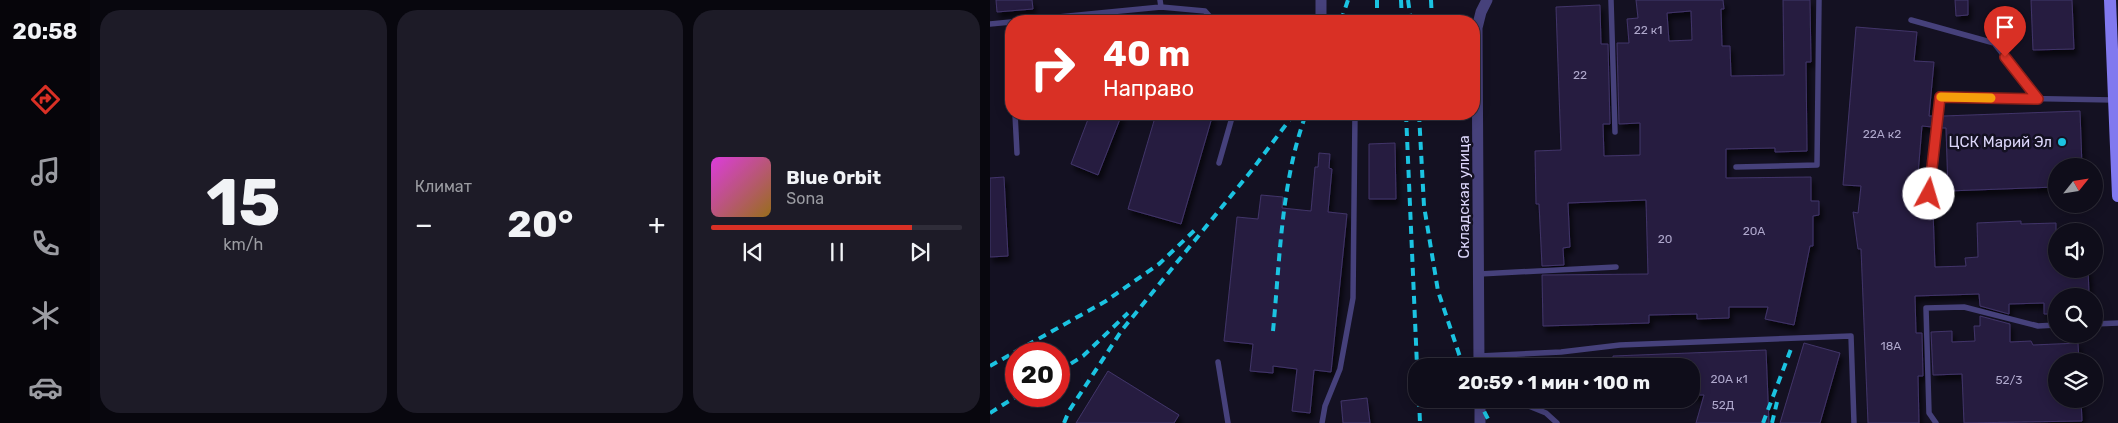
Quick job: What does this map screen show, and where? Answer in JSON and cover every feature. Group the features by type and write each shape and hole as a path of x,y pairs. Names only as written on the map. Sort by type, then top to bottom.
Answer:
{"main road":[{"path":"2110,0 2116,100 2118,196"}],"street":[{"path":"1321,0 1321,15"},
{"name":"Складская улица","path":"1480,16 1487,0"},
{"name":"Складская улица","path":"1478,120 1480,358"},
{"path":"1480,408 1480,423"}],"lane":[{"path":"1160,0 1161,7"},
{"path":"1611,0 1615,132"},
{"path":"1736,167 1817,165 1819,0"},
{"path":"1082,15 1161,7 1205,11 1209,15"},
{"path":"1911,20 1994,43 2038,99"},
{"path":"990,24 1005,23"},
{"path":"1929,194 1940,97 2116,100"},
{"path":"1015,120 1017,153"},
{"path":"1218,163 1231,120"},
{"path":"1322,423 1324,406 1340,370 1353,298 1355,120"},
{"path":"1479,274 1616,267"},
{"path":"1936,423 1929,413 1926,308 1964,307 2038,326 2048,325"},
{"path":"2103,324 2118,323"},
{"path":"1507,358 1628,344 1851,336 1854,423"},
{"path":"1218,362 1228,423"},
{"path":"1534,408 1546,413 1557,423"}],"building":[{"path":"996,0 1032,0 1033,9 997,12"},
{"path":"1636,0 1723,0 1724,9 1721,9 1722,46 1730,46 1731,76 1784,75 1783,0 1810,0 1811,62 1806,62 1807,151 1775,152 1775,148 1726,149 1726,178 1811,177 1811,201 1819,201 1819,215 1813,216 1813,246 1810,246 1794,325 1765,319 1768,307 1729,307 1729,318 1697,319 1697,314 1649,315 1649,323 1543,326 1542,275 1648,274 1646,200 1568,203 1570,247 1563,248 1564,265 1542,266 1539,204 1536,204 1535,151 1561,150 1556,7 1600,5 1601,44 1608,44 1610,124 1603,124 1604,156 1640,155 1640,123 1619,124 1617,43 1629,43 1627,19 1638,18","holes":["1691,11 1692,40 1669,41 1667,13"]},
{"path":"1955,0 1968,0 1968,15 1956,16"},
{"path":"2031,0 2072,0 2074,49 2033,50"},
{"path":"1856,27 1917,32 1914,61 1934,62 1929,116 1933,116 1932,127 1922,126 1915,211 1933,210 1935,267 1966,266 1965,258 1978,257 1977,223 2021,221 2021,224 2048,223 2048,278 2088,278 2089,288 2048,288 2048,314 2044,314 2044,303 2009,304 2009,314 1980,306 1979,294 1915,296 1916,333 1922,333 1923,376 1918,376 1919,423 1868,423 1861,249 1858,249 1853,212 1858,213 1861,186 1843,185"},
{"path":"2080,111 2082,158 2048,158 2048,187 1948,191 1946,128 1941,128 1943,116"},
{"path":"1088,120 1120,120 1098,175 1071,164"},
{"path":"1154,120 1211,120 1181,224 1128,209"},
{"path":"1395,143 1396,199 1369,199 1369,144"},
{"path":"1319,153 1330,154 1329,168 1332,169 1328,212 1347,214 1331,372 1314,370 1310,413 1292,411 1297,369 1273,366 1273,373 1250,371 1253,344 1224,341 1237,217 1258,219 1261,195 1283,197 1282,208 1311,211 1315,167 1318,167"},
{"path":"1004,177 1008,256 990,257 990,178"},
{"path":"1980,316 2010,324 2010,342 2031,341 2033,345 2078,343 2079,353 2048,353 2048,408 2081,408 2082,421 1964,423 1962,374 1933,375 1931,332 1952,331 1952,342 1975,341 1974,326 1980,326"},
{"path":"1804,343 1840,353 1820,423 1780,423"},
{"path":"1766,350 1769,423 1696,423 1704,395 1700,395 1700,358 1613,358 1613,356"},
{"path":"1108,371 1179,415 1174,423 1076,423"},
{"path":"1367,398 1370,423 1343,423 1341,401"}],"railway":[{"path":"1343,15 1348,0"},
{"path":"1377,0 1377,15"},
{"path":"1401,0 1402,15"},
{"path":"1408,0 1410,15"},
{"path":"1431,0 1432,15"},
{"path":"1064,423 1069,411 1122,330 1252,170 1290,120"},
{"path":"1273,331 1286,194 1291,166 1304,120"},
{"path":"1406,120 1417,358"},
{"path":"1419,120 1424,206 1438,291 1460,358"},
{"path":"990,366 1106,301 1159,264 1197,228"},
{"path":"1070,364 1083,356 1128,313"},
{"path":"1763,423 1791,349"},
{"path":"1772,423 1777,402"},
{"path":"990,413 1005,404"},
{"path":"1419,408 1420,423"},
{"path":"1482,408 1490,423"}],"slow traffic":[{"path":"1941,97 1991,98"}],"place":[{"name":"ЦСК Марий Эл","path":"2062,142"}],"route":[{"path":"1929,194 1940,97 2038,99 2005,57"}]}
